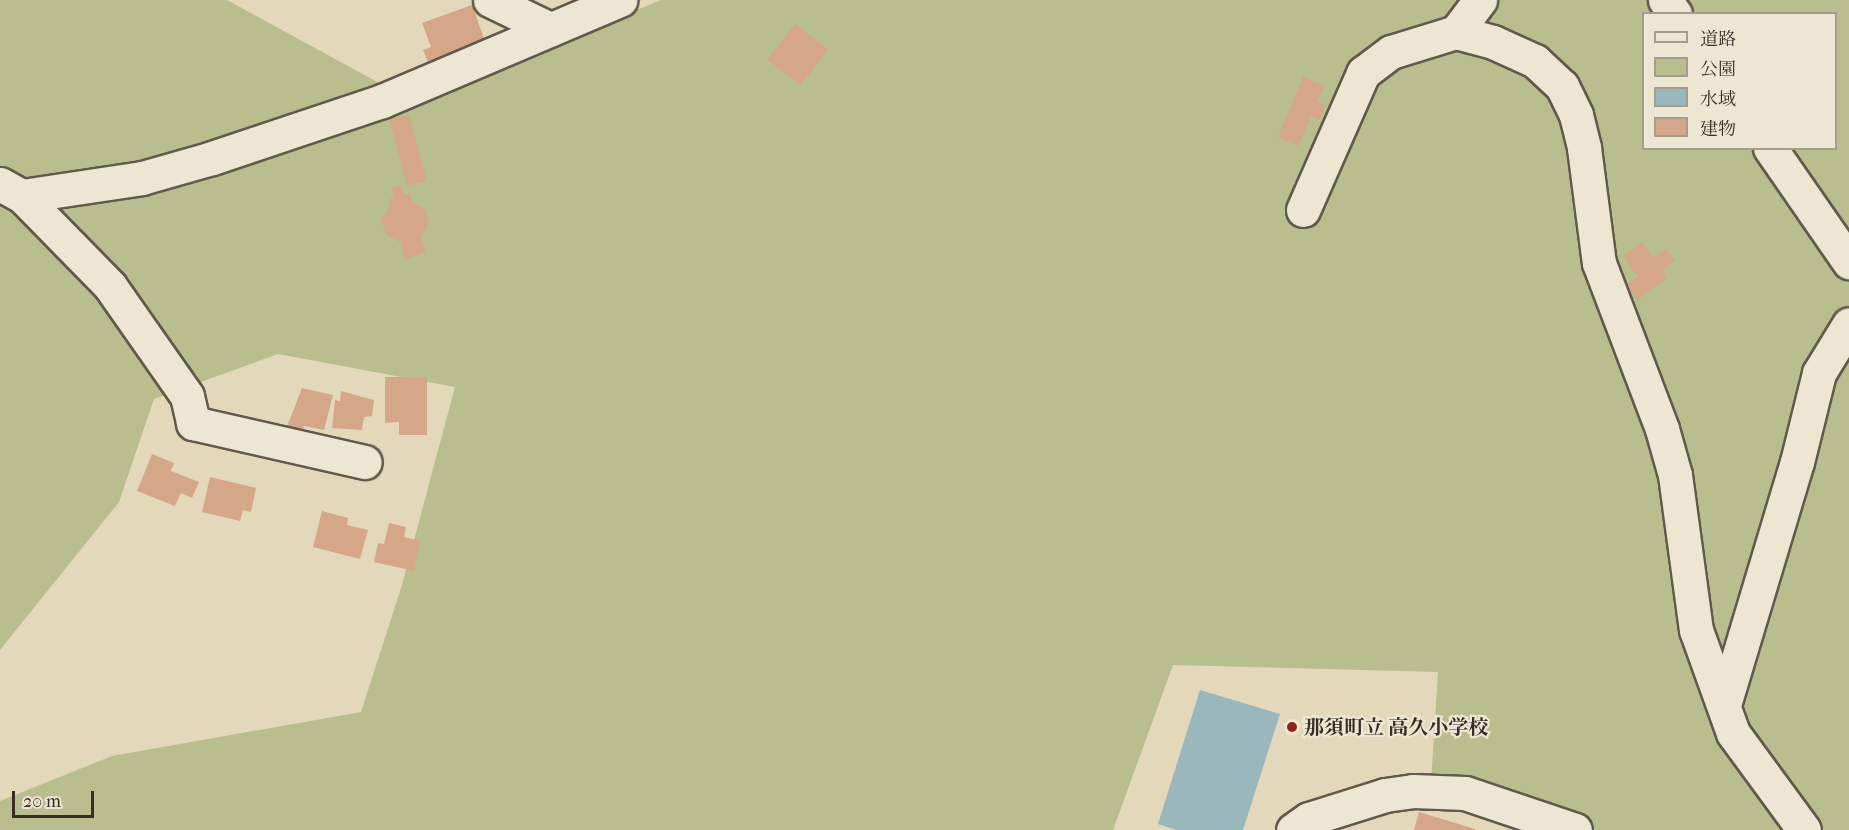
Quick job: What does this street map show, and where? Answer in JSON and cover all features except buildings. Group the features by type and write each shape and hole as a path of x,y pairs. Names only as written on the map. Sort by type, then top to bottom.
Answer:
{"lane":[{"path":"490,0 550,29"},
{"path":"11,190 142,178 212,158 382,101 620,0"},
{"path":"1456,32 1480,0"},
{"path":"1304,210 1363,73 1391,52 1456,32 1493,42 1535,61 1562,86 1576,115 1599,263 1662,429 1675,475 1696,630 1733,733 1804,830"},
{"path":"1771,150 1849,262"},
{"path":"11,190 110,286 188,396 193,423 365,462"},
{"path":"1724,705 1797,462 1819,373 1849,324"},
{"path":"1293,830 1309,819 1385,795 1413,791 1465,793 1575,830"}],"green space":[{"path":"0,0 227,0 414,102 661,0 1849,0 1849,830 1564,830 1431,783 1438,672 1173,665 1113,830 0,830 0,801 112,756 361,712 402,585 455,387 278,354 154,399 119,502 0,650"}],"water":[{"path":"1200,690 1280,714 1243,830 1176,830 1158,824"}],"place":[{"name":"那須町立 高久小学校","path":"1292,727"}]}
